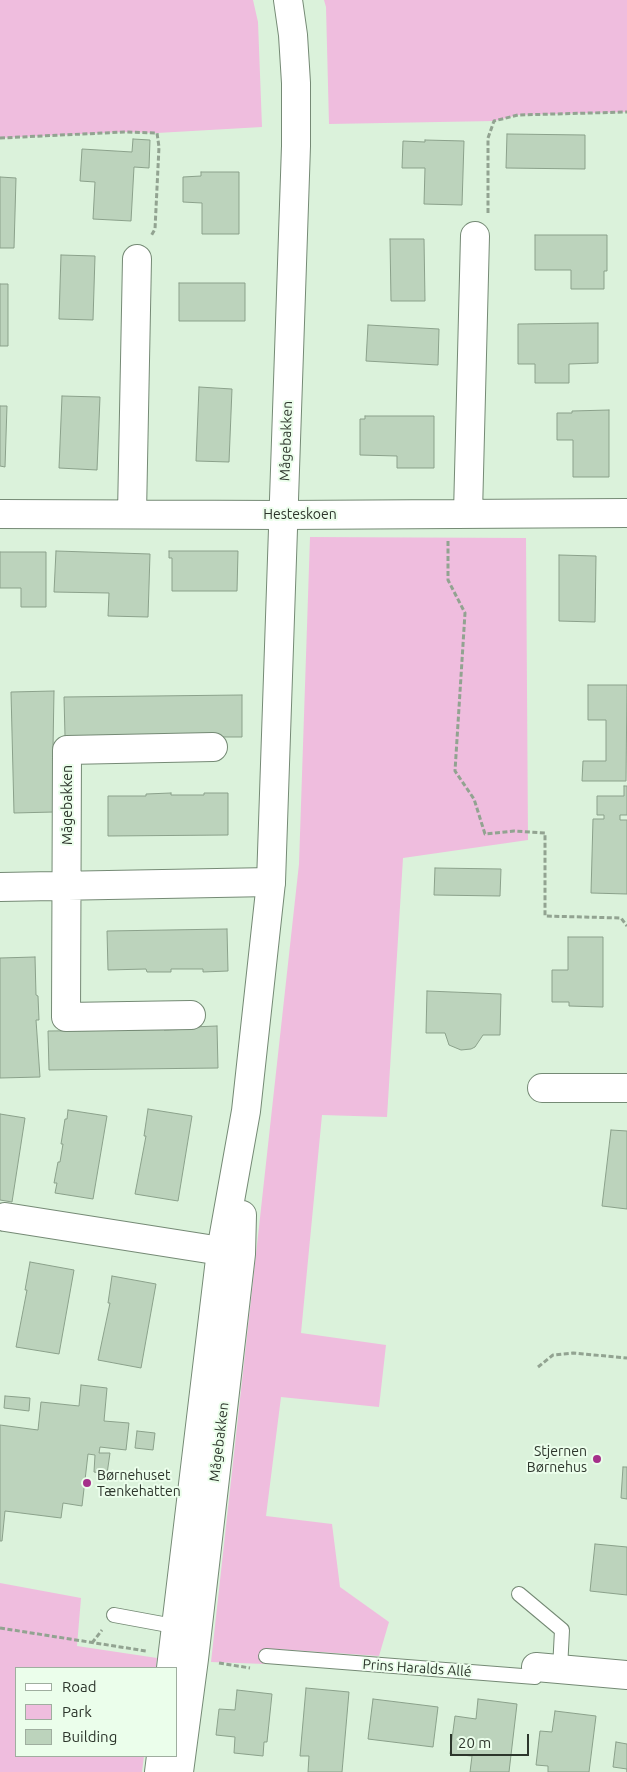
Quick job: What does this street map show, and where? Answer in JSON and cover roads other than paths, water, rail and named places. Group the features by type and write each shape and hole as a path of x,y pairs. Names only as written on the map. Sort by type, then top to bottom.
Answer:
{"street":[{"name":"Mågebakken","path":"187,1628 222,1251 246,1111 271,882 296,146 296,83 288,0"},
{"path":"458,513 475,236"},
{"path":"132,514 137,258"},
{"name":"Hesteskoen","path":"0,514 627,513"},
{"name":"Mågebakken","path":"191,1015 66,1017 67,750 213,747"},
{"path":"0,887 271,882"},
{"path":"542,1088 627,1088"},
{"name":"Mågebakken","path":"179,1772 179,1661 187,1628 241,1254 246,1111"},
{"path":"5,1217 222,1251"},
{"path":"548,1668 627,1674"},
{"path":"159,1772 161,1757"}],"lane":[{"path":"519,1594 562,1630 548,1668"},
{"path":"114,1615 187,1628"},
{"name":"Prins Haralds Allé","path":"266,1656 536,1677 548,1668"}],"place":[{"name":"Stjernen Børnehus","path":"597,1459"},
{"name":"Børnehuset Tænkehatten","path":"87,1483"}]}
